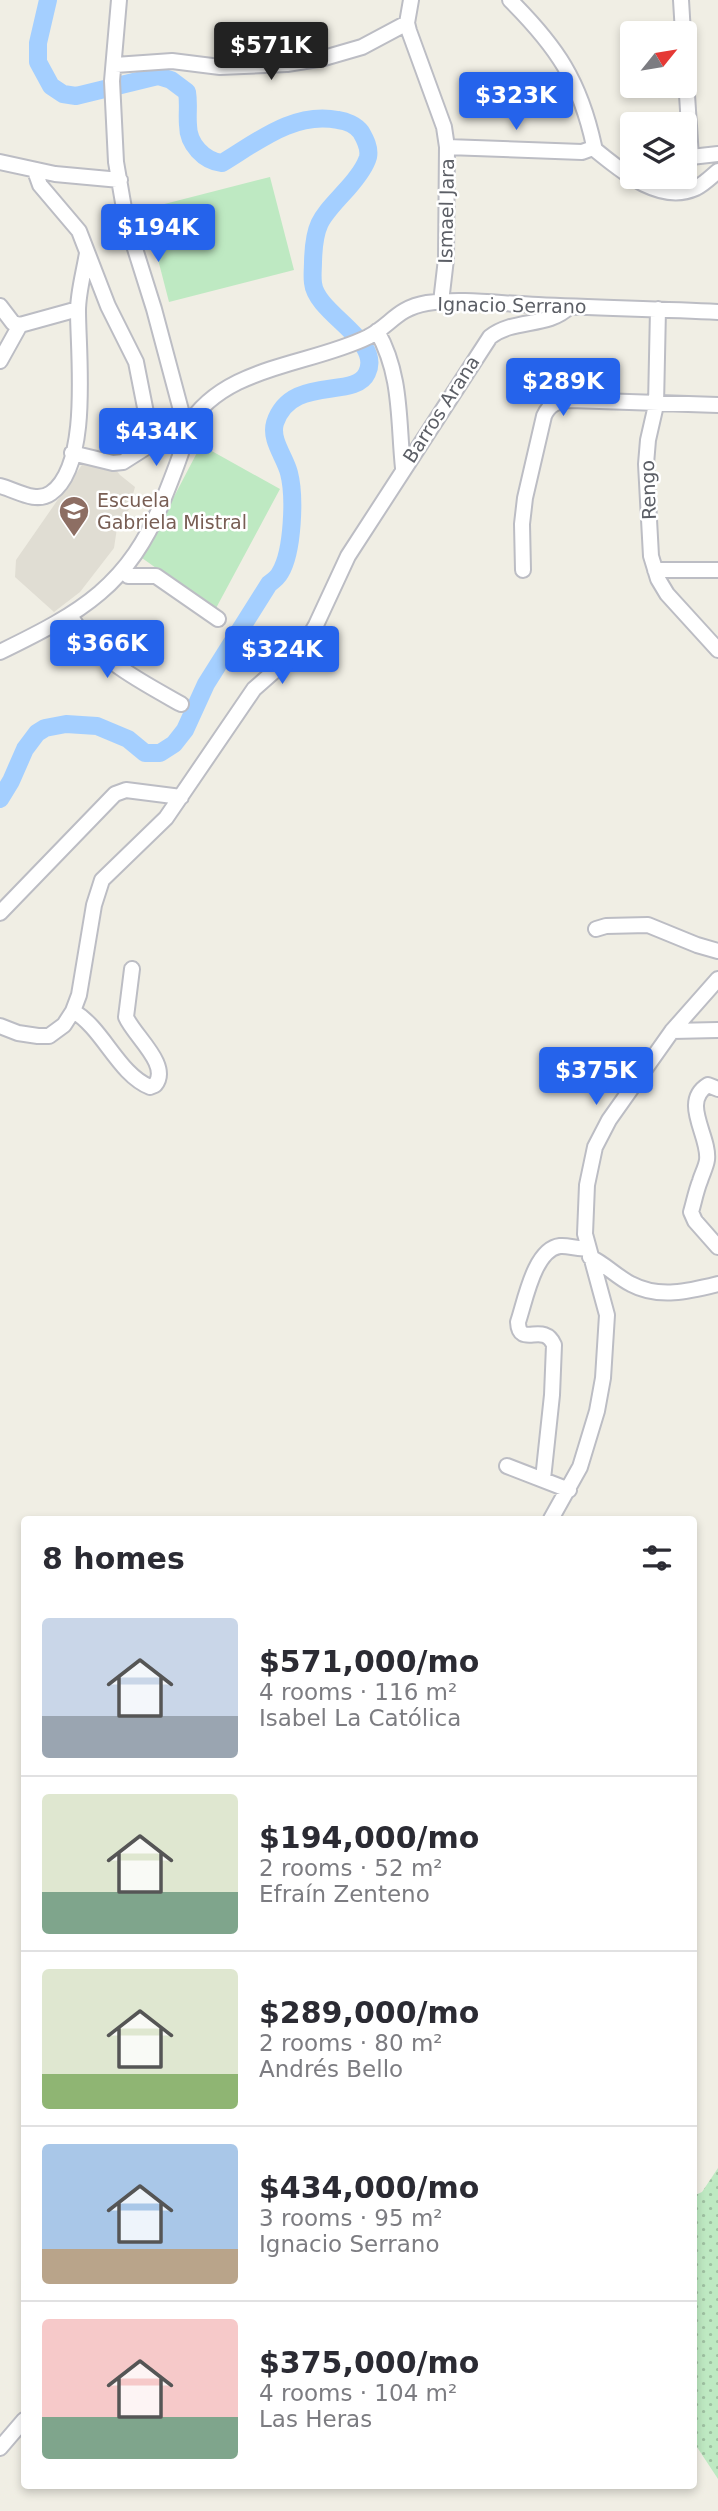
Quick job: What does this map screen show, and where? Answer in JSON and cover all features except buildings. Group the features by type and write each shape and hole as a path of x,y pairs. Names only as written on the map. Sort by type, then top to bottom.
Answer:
{"street":[{"path":"72,453 113,463 130,458 167,433 186,429 154,309 126,220 113,101 119,0"},
{"name":"Ismael Jara","path":"411,0 407,23 410,37 444,127 447,147 446,259 441,302"},
{"path":"510,0 549,41 565,64 585,110 593,148"},
{"path":"681,0 682,21"},
{"path":"116,65 172,61 220,67 287,64 324,58 362,47 407,23"},
{"path":"687,98 691,157 718,153"},
{"path":"447,147 582,152 593,148"},
{"path":"593,148 630,178 668,191 693,189 718,171"},
{"path":"0,162 78,178 120,180"},
{"path":"35,171 40,185 79,231 108,306 136,362 152,443"},
{"path":"0,486 36,498 51,493 63,479 72,453 81,397 78,309 87,253"},
{"name":"Ignacio Serrano","path":"0,652 70,615 124,571 141,545 163,499 181,452 186,429 204,407 229,387 257,374 342,348 373,334 396,315 411,307 441,302 718,312"},
{"path":"0,306 11,325 0,361"},
{"name":"Barros Arana","path":"73,1011 79,995 99,886 113,868 157,828 254,689 305,644 348,555 490,337 508,326 555,317 569,307"},
{"path":"11,325 78,309"},
{"name":"Rengo","path":"658,309 656,405 646,464 650,550 662,587 718,650"},
{"path":"373,334 388,351 395,375 403,468"},
{"path":"523,570 524,498 548,408 558,401 570,400 718,405"},
{"path":"655,570 718,570"},
{"path":"124,571 128,576 156,576 218,619"},
{"path":"70,615 93,644 115,664 181,704"},
{"path":"0,913 115,794 131,790 181,797"},
{"path":"596,929 606,926 648,925 718,951"},
{"path":"0,1026 18,1033 50,1035 64,1025 73,1011 85,1020 139,1082 150,1087 155,1085 160,1074 158,1064 126,1017 132,969"},
{"path":"553,1516 580,1467 603,1378 607,1315 591,1258 586,1208 595,1147 609,1120 672,1031 718,979"},
{"path":"672,1031 718,1030"},
{"path":"718,1088 708,1086 701,1089 695,1102 706,1140 707,1162 691,1212 695,1221 718,1247"},
{"path":"543,1479 554,1345 551,1338 544,1334 522,1334 518,1329 518,1322 532,1279 545,1252 560,1246 591,1258 634,1286 659,1292 682,1293 718,1284"},
{"path":"507,1466 569,1490"},
{"path":"0,2448 21,2424"}],"shaded area":[{"name":"Escuela Gabriela Mistral","path":"84,462 113,466 135,487 129,509 117,528 114,548 80,592 54,612 15,577 16,560"}],"green space":[{"path":"270,177 294,270 169,302 145,209"},
{"path":"201,445 280,489 215,610 142,558"},
{"path":"718,2168 718,2479 697,2447 697,2194 702,2192"}],"waterway":[{"path":"0,799 25,749 37,733 45,728 66,724 97,726 128,739 145,753 160,753 174,744 185,730 206,684 269,584 278,576 288,552 292,524 291,483 275,436 275,423 283,408 294,398 360,381 367,373 369,361 366,349 325,306 313,283 315,237 321,221 357,178 368,157 367,144 359,130 341,121 322,118 306,120 277,130 222,163 215,162 203,155 194,145 189,132 187,92 171,80 158,76 76,96 63,94 51,86 38,62 38,43 48,0"}],"place":[{"name":"Escuela Gabriela Mistral","path":"74,538"}]}
